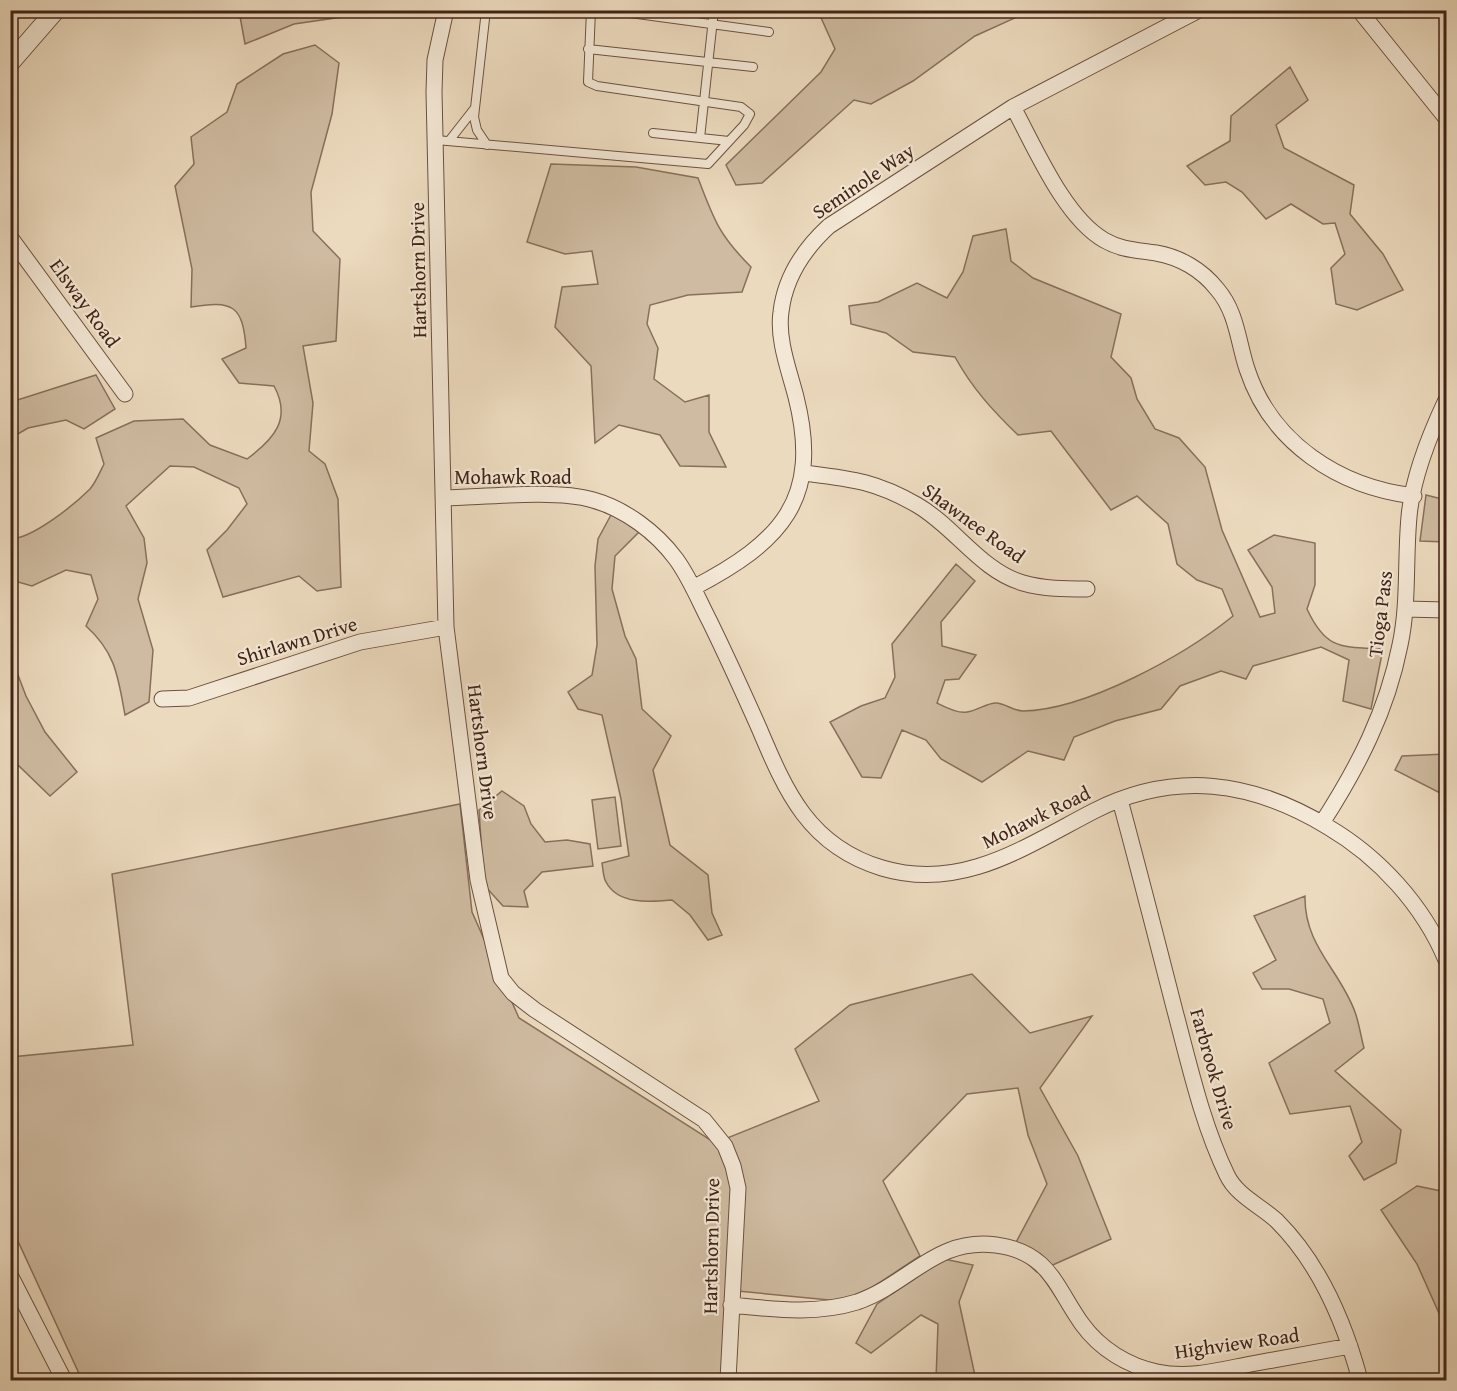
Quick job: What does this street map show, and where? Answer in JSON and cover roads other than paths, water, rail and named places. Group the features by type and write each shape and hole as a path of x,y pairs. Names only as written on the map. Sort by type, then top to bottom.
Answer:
{"street":[{"path":"10,63 56,10"},
{"name":"Hartshorn Drive","path":"446,10 435,60 442,141 446,627 478,880 501,978 513,993 535,1010 696,1113 725,1146 734,1166 738,1188 729,1380"},
{"name":"Seminole Way","path":"693,588 737,564 776,530 794,502 804,473 805,431 783,344 780,314 784,293 808,245 829,226 1013,106 1199,10"},
{"path":"1359,10 1446,118"},
{"path":"1013,106 1067,205 1088,229 1105,241 1124,249 1155,253 1185,263 1203,274 1218,289 1233,316 1242,353 1255,390 1290,439 1320,464 1355,483 1414,496"},
{"name":"Elsway Road","path":"10,237 125,394"},
{"name":"Tioga Pass","path":"1322,823 1353,774 1374,733 1389,689 1405,609 1409,515 1429,442 1446,400"},
{"name":"Shawnee Road","path":"804,473 865,480 890,491 919,506 944,524 1000,573 1021,583 1046,588 1087,589"},
{"name":"Mohawk Road","path":"444,498 571,495 593,500 635,519 675,558 693,588 787,793 819,833 862,861 912,874 963,872 1031,846 1120,800 1165,788 1215,784 1282,803 1322,823 1365,853 1388,875 1428,925 1446,960"},
{"path":"1405,609 1446,610"},
{"name":"Shirlawn Drive","path":"162,699 189,698 360,642 446,627"},
{"name":"Farbrook Drive","path":"1120,800 1204,1121 1228,1179 1276,1221 1306,1255 1337,1314 1360,1380"},
{"name":"Highview Road","path":"731,1305 799,1311 838,1307 857,1302 893,1285 939,1253 978,1244 998,1245 1027,1256 1051,1274 1091,1335 1138,1374 1198,1374 1350,1346"},
{"path":"10,1275 15,1294 64,1380"}],"lane":[{"path":"486,10 474,109 475,125 487,145"},
{"path":"442,141 702,166 714,159 750,114 741,107 592,85 586,79 591,10"},
{"path":"609,10 769,32"},
{"path":"700,138 714,10"},
{"path":"588,49 753,67"},
{"path":"442,141 474,109"},
{"path":"652,133 729,141"}]}
